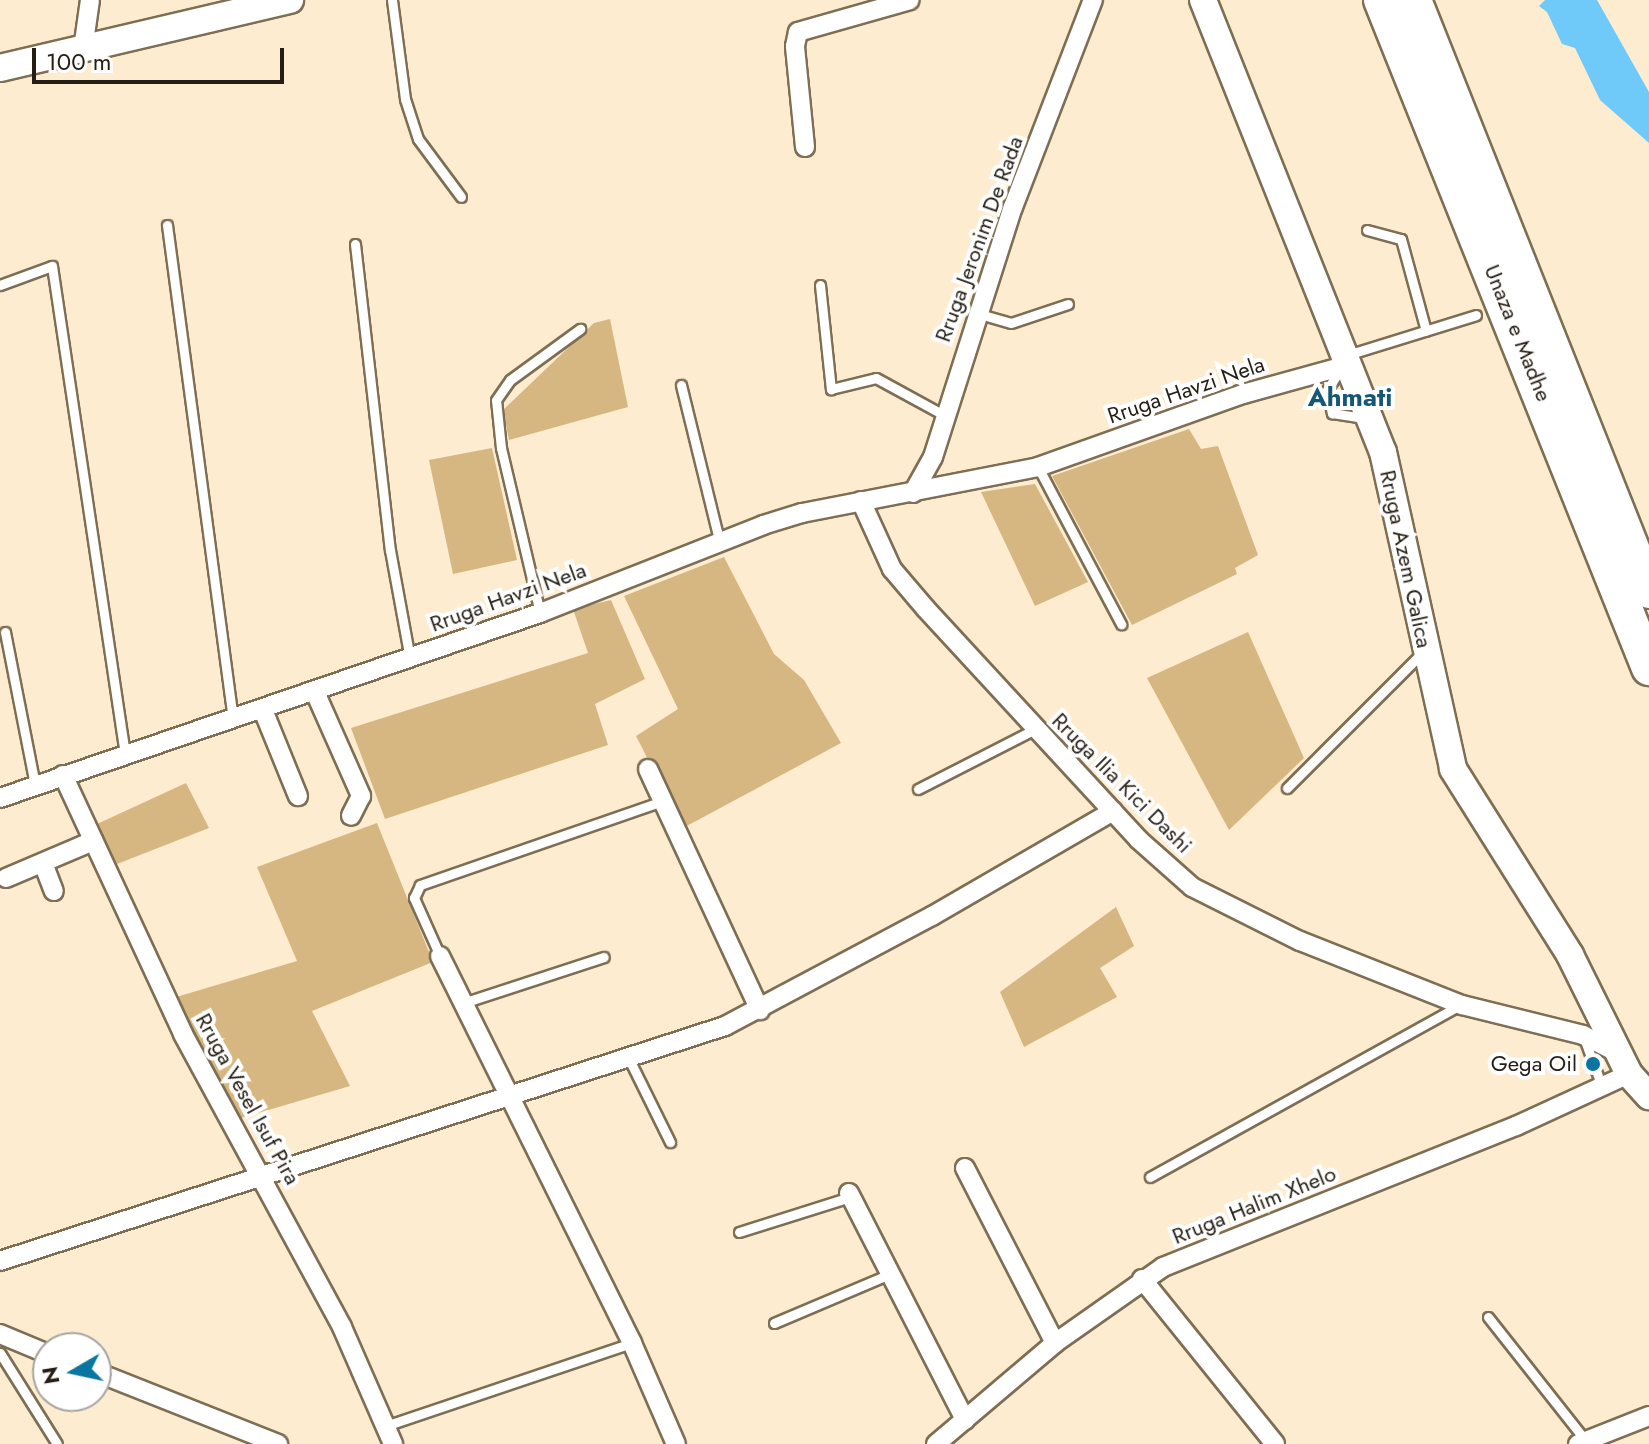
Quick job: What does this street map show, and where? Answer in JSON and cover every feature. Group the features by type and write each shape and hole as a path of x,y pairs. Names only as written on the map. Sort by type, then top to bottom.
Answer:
{"highway":[{"path":"1367,0 1421,132 1484,211"},
{"name":"Unaza e Madhe","path":"1381,0 1484,211 1649,591"},
{"name":"Unaza e Madhe","path":"1414,0 1484,211 1649,668"},
{"path":"1429,0 1484,211"}],"main road":[{"path":"0,68 290,0"},
{"name":"Rruga Azem Galica","path":"1203,0 1372,420 1398,504 1442,733 1460,785 1545,912 1638,1081"}],"street":[{"path":"83,49 90,0"},
{"path":"805,147 795,46 798,32 910,0"},
{"name":"Rruga Jeronim De Rada","path":"913,493 933,457 976,313 1093,0"},
{"name":"Rruga Havzi Nela","path":"0,798 540,613 719,540 802,513 1038,467 1349,359"},
{"name":"Rruga Ilia Kici Dashi","path":"861,501 892,569 1035,729 1113,811 1192,887 1216,901 1462,1005 1583,1035 1638,1081"},
{"path":"315,692 361,796 351,816"},
{"path":"263,710 298,796"},
{"path":"648,769 760,1010"},
{"name":"Rruga Vesel Isuf Pira","path":"63,775 183,1034 262,1174 342,1327 393,1444"},
{"path":"0,1261 628,1057 760,1010 1113,811"},
{"path":"6,878 93,841"},
{"path":"43,863 54,891"},
{"path":"440,956 632,1343 676,1444"},
{"name":"Rruga Halim Xhelo","path":"936,1444 1055,1343 1142,1279 1602,1087 1638,1081"},
{"path":"965,1168 1055,1343"},
{"path":"850,1195 965,1420"},
{"path":"1142,1279 1275,1444"},
{"path":"0,1334 32,1347"},
{"path":"112,1378 278,1444"},
{"path":"1582,1442 1649,1416"}],"lane":[{"path":"392,0 405,99 418,139 461,197"},
{"path":"167,225 233,720"},
{"path":"1367,230 1401,239 1426,331"},
{"path":"355,244 390,550 410,659"},
{"path":"0,285 52,266 125,755"},
{"path":"820,285 831,389 876,378 944,415"},
{"path":"976,313 1011,323 1068,304"},
{"path":"1349,359 1476,315"},
{"path":"540,613 501,448 496,400 510,380 580,329"},
{"path":"681,385 719,540"},
{"path":"1038,467 1121,624"},
{"path":"5,632 35,785"},
{"path":"1287,788 1426,650"},
{"path":"918,789 1035,729"},
{"path":"440,956 414,898 420,885 662,801"},
{"path":"463,1003 604,957"},
{"path":"1150,1177 1462,1005"},
{"path":"1583,1035 1602,1087"},
{"path":"628,1057 670,1142"},
{"path":"739,1232 850,1195"},
{"path":"774,1323 890,1274"},
{"path":"1488,1317 1582,1442"},
{"path":"385,1426 632,1343"},
{"path":"0,1353 57,1444"}],"shaded area":[{"path":"610,319 628,407 509,440 503,410 594,323"},
{"path":"1189,429 1201,449 1218,446 1258,555 1235,568 1237,574 1132,625 1052,476"},
{"path":"492,448 517,560 453,574 429,460"},
{"path":"1035,484 1088,582 1035,606 981,492"},
{"path":"724,557 774,654 804,680 841,743 683,828 636,736 678,709 624,596"},
{"path":"611,600 645,679 595,704 608,745 385,819 351,728 588,653 573,609"},
{"path":"1248,632 1304,758 1229,830 1147,678"},
{"path":"186,783 209,828 117,864 97,824"},
{"path":"377,823 433,962 312,1011 350,1086 241,1118 173,998 297,961 257,867"},
{"path":"1116,907 1134,946 1100,968 1117,997 1024,1047 1000,992"}],"water":[{"path":"1545,0 1597,0 1649,92 1649,143 1600,100 1575,48 1562,44 1547,12 1539,6"}],"place":[{"name":"Gega Oil","path":"1593,1064"}],"district":[{"name":"Ahmati","path":"1350,398"}]}
